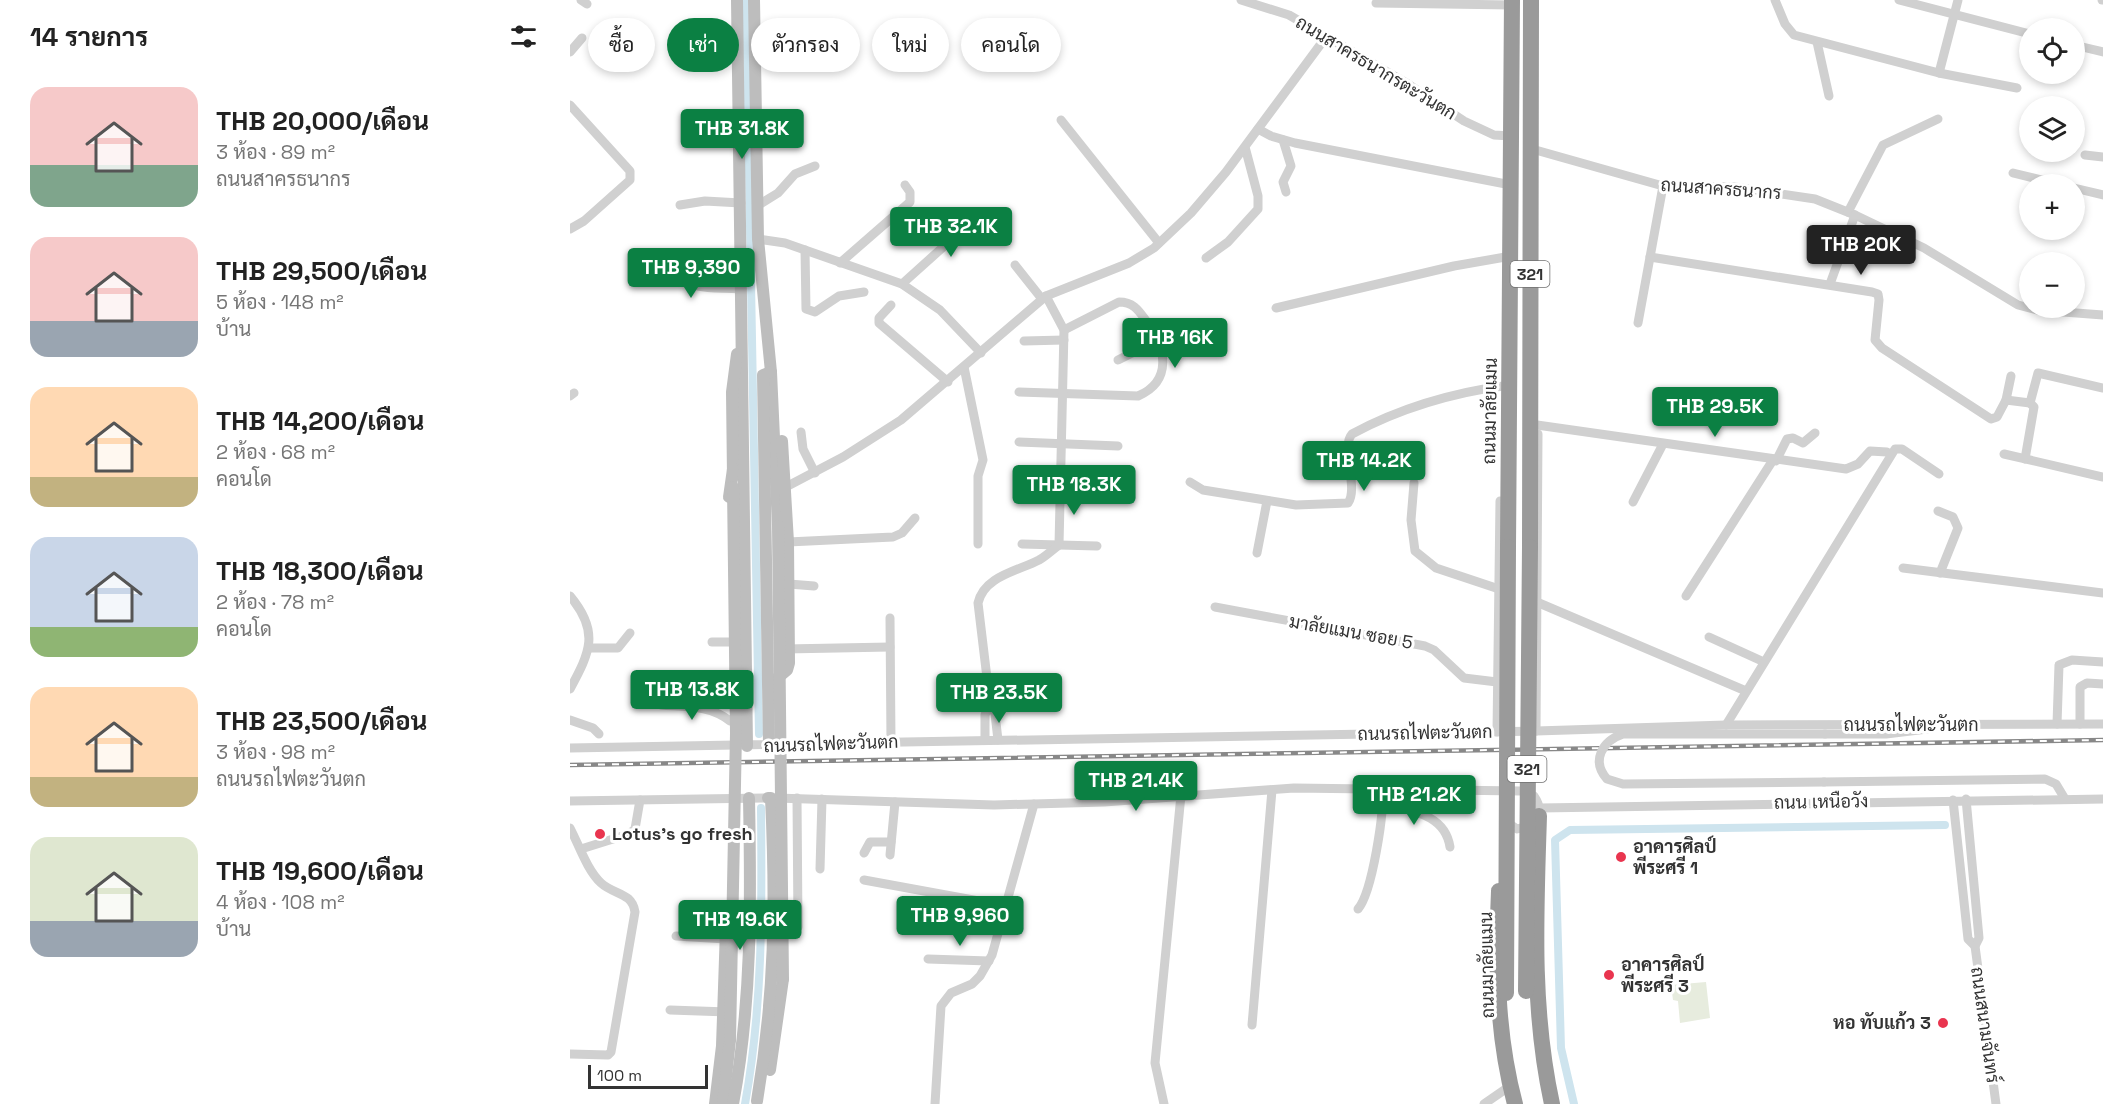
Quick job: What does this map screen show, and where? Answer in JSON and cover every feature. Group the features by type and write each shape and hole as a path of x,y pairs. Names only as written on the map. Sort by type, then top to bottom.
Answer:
{"highway":[{"name":"321","path":"1531,0 1534,425 1530,547 1527,991 1530,1040 1543,1104"},
{"name":"ถนนมาลัยแมน","path":"1512,3 1506,993 1510,1044 1522,1104"},
{"path":"1502,790 1496,958 1498,1007 1502,1046 1515,1104"},
{"path":"1539,812 1536,991 1541,1047 1552,1104"}],"street":[{"path":"737,0 747,746"},
{"path":"754,0 758,239 788,542 789,584 788,670 768,686"},
{"name":"ถนนสาครธนากรตะวันตก","path":"1241,0 1289,15 1408,84 1464,121 1494,135 1511,136"},
{"path":"1775,0 1789,31 1817,42 1939,73 2017,88"},
{"path":"1899,0 2019,30"},
{"path":"1939,73 1958,0"},
{"path":"1376,3 1512,3"},
{"path":"782,490 885,432 948,382 1044,298 1129,263 1159,243 1191,213 1245,147 1326,37"},
{"path":"570,52 582,38"},
{"path":"1817,42 1828,96"},
{"path":"2085,48 2103,52"},
{"path":"570,105 630,171 631,176 630,180 603,206 570,229"},
{"path":"1830,284 1851,213 1883,145 1938,119"},
{"path":"1061,120 1159,243"},
{"path":"1258,129 1283,140 1511,185"},
{"path":"1283,140 1291,166 1282,182 1286,192"},
{"path":"1206,258 1227,242 1258,208 1258,196 1245,147"},
{"name":"ถนนสาครธนากร","path":"1532,149 1663,186 1735,187 1815,200 1851,213 1924,248 2018,304 2037,310 2103,315"},
{"path":"2085,155 2103,157"},
{"path":"758,206 778,193 804,168 815,166"},
{"path":"2013,173 2019,174"},
{"path":"840,263 910,202 910,192 905,185"},
{"path":"1638,323 1663,186"},
{"path":"2085,191 2103,195"},
{"path":"680,205 693,201 741,203"},
{"path":"902,284 981,213"},
{"path":"758,239 773,240 902,284 940,310 981,352"},
{"path":"805,250 806,309 815,312 839,296 864,292"},
{"path":"1276,308 1454,266 1511,255"},
{"path":"1650,257 1830,284 1878,294 1875,340 1882,348 1991,419 1997,417 2006,400 2011,376"},
{"path":"681,259 683,277 686,282 694,286 742,289"},
{"path":"998,740 995,714 990,703 978,603 980,594 994,581 1041,559 1059,545 1061,494 1064,335 1044,298 1015,265"},
{"path":"1019,392 1138,396 1149,392 1163,364 1160,339 1136,308 1128,302 1119,302 1064,335 1024,341"},
{"path":"891,305 879,318 879,323 948,382"},
{"path":"723,1104 730,1040 736,733 732,392 743,316"},
{"path":"1118,360 1160,339"},
{"path":"756,1102 768,1087 785,948 778,526 782,490 777,374 770,352"},
{"path":"964,368 983,460 978,476 978,544"},
{"path":"769,745 763,375 771,372"},
{"path":"2030,403 2036,376 2040,372 2103,388"},
{"path":"1190,482 1203,490 1302,506 1348,503 1351,494 1349,442 1352,434 1412,408 1463,393 1510,388 1505,402 1502,435 1497,732"},
{"path":"2006,400 2030,403 2034,407 2025,459"},
{"path":"1536,731 1539,603 1534,425 1775,461 1846,469 1858,464 1870,451 1887,452"},
{"path":"801,432 804,449 815,473"},
{"path":"1686,596 1775,461 1787,439 1792,438 1803,442 1815,433"},
{"path":"1019,442 1118,446"},
{"path":"1633,502 1663,444"},
{"path":"1726,725 1895,449 1902,449 1939,474"},
{"path":"2004,454 2103,477"},
{"path":"730,747 728,504 733,469"},
{"path":"1414,483 1411,520 1415,551 1436,568 1499,589"},
{"path":"1019,494 1105,496"},
{"path":"1257,554 1267,501"},
{"path":"1938,511 1953,518 1959,528 1940,573"},
{"path":"788,542 893,537 902,532 915,518"},
{"path":"1022,544 1097,546"},
{"path":"1903,568 2103,593"},
{"path":"789,584 814,586"},
{"path":"570,596 587,621 589,648 570,689"},
{"path":"1539,603 1746,691"},
{"name":"มาลัยแมน ซอย 5","path":"1215,608 1425,646 1434,650 1464,678 1497,686 1525,685 1537,693"},
{"path":"890,618 891,742"},
{"path":"589,648 621,647 630,633"},
{"path":"1709,637 1764,662"},
{"path":"712,642 746,642"},
{"path":"768,650 890,646"},
{"path":"2057,724 2059,664 2072,660 2103,662"},
{"path":"2080,724 2080,687 2086,683 2103,684"},
{"path":"986,740 985,715 990,703"},
{"path":"661,705 705,708 715,711 730,724 746,726"},
{"path":"768,714 787,745"},
{"path":"570,720 593,728 599,734"},
{"name":"ถนนรถไฟตะวันตก","path":"570,748 1497,732 1726,725 2103,724"},
{"path":"1937,725 1906,732 1623,734 1606,743 1599,763 1607,778 1623,784 2045,779 2056,784 2065,799"},
{"path":"1358,909 1366,899 1384,804 1382,789"},
{"path":"1252,1025 1272,790"},
{"path":"570,801 797,798 1034,804 1104,802 1272,790 1502,790"},
{"name":"321","path":"1502,790 1521,791 1534,796 1539,812"},
{"path":"1164,1104 1155,1063 1180,795"},
{"path":"733,1104 747,1012 751,930 749,798"},
{"path":"756,1102 772,999 774,960 770,798"},
{"path":"797,798 798,927"},
{"path":"715,1104 723,1011 729,799"},
{"name":"ถนน เหนือวัง","path":"1539,812 1966,799 2103,799"},
{"name":"ถนนสนามจันทร์","path":"1966,799 1979,938 1975,946 1996,1104"},
{"path":"581,849 629,834 635,829 640,800"},
{"path":"820,869 822,800"},
{"name":"ถนนสนามจันทร์","path":"1953,800 1968,939 1975,946"},
{"path":"890,855 895,802"},
{"path":"935,1104 941,1006 951,993 981,976 988,961 1006,906 1034,804"},
{"path":"1384,804 1438,823 1447,832 1450,847"},
{"path":"1502,817 1512,827 1522,829 1532,825 1539,812"},
{"path":"570,828 599,880 628,897 634,903 635,912 611,1052 608,1055 570,1054"},
{"path":"864,853 870,842 891,842"},
{"path":"864,880 1006,906"},
{"path":"676,936 726,939"},
{"path":"928,959 988,961"},
{"path":"670,1010 747,1012"},
{"path":"1484,1104 1510,1086"}],"shaded area":[{"path":"1706,982 1710,1018 1680,1023 1678,1001 1673,1000 1671,985"}],"waterway":[{"path":"746,0 759,734"},
{"path":"745,1104 758,993 761,808"},
{"path":"1574,1104 1561,1048 1555,840 1570,830 1945,825"}],"railway":[{"path":"570,765 2103,740"}],"place":[{"name":"Lotus's go fresh","path":"600,834"},
{"name":"อาคารศิลป์ พีระศรี 1","path":"1621,857"},
{"name":"อาคารศิลป์ พีระศรี 3","path":"1609,975"},
{"name":"หอ ทับแก้ว 3","path":"1943,1023"}]}
